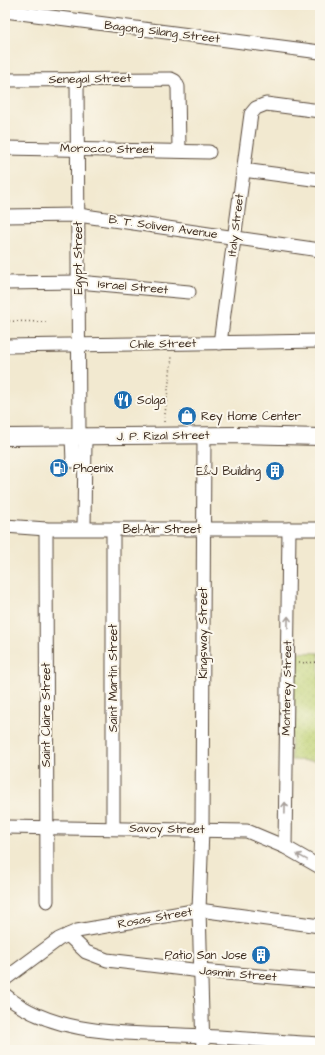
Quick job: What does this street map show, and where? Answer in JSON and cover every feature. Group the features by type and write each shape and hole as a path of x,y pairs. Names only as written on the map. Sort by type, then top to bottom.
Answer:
{"main road":[{"name":"J. P. Rizal Street","path":"5,437 320,437"}],"street":[{"name":"Bagong Silang Street","path":"5,11 320,52"},
{"name":"Senegal Street","path":"5,80 169,78 175,80 178,87 179,150"},
{"name":"Egypt Street","path":"77,79 79,438 76,461 84,528"},
{"name":"Italy Street","path":"220,343 251,114 256,108 266,104 320,111"},
{"name":"Morocco Street","path":"5,148 78,148 209,152"},
{"path":"243,170 320,180"},
{"name":"B. T. Soliven Avenue","path":"5,216 78,215 320,250"},
{"name":"Israel Street","path":"5,283 78,282 189,292"},
{"name":"Chile Street","path":"5,346 320,341"},
{"name":"Kingsway Street","path":"203,1050 200,910 202,830 204,436"},
{"name":"Bel-Air Street","path":"5,526 46,528 320,529"},
{"name":"Saint Claire Street","path":"46,528 47,901"},
{"name":"Saint Martin Street","path":"113,528 113,828"},
{"name":"Monterey Street","path":"285,847 289,529"},
{"name":"Savoy Street","path":"5,827 247,831 285,847 320,867"},
{"name":"Rosas Street","path":"5,979 68,935 86,929 200,910 320,926"},
{"name":"Jasmin Street","path":"68,935 86,952 107,960 201,971 320,981"},
{"path":"5,995 19,1007 46,1019 94,1030 320,1044"}],"path":[{"path":"5,321 48,322"},
{"path":"163,436 172,357"},
{"path":"287,664 320,662"}],"green space":[{"path":"292,652 319,653 318,761 291,760"}],"place":[{"name":"Solga","path":"123,400"},
{"name":"Rey Home Center","path":"187,416"},
{"name":"Phoenix","path":"59,468"},
{"name":"E&J Building","path":"275,471"},
{"name":"Patio San Jose","path":"261,955"}]}
